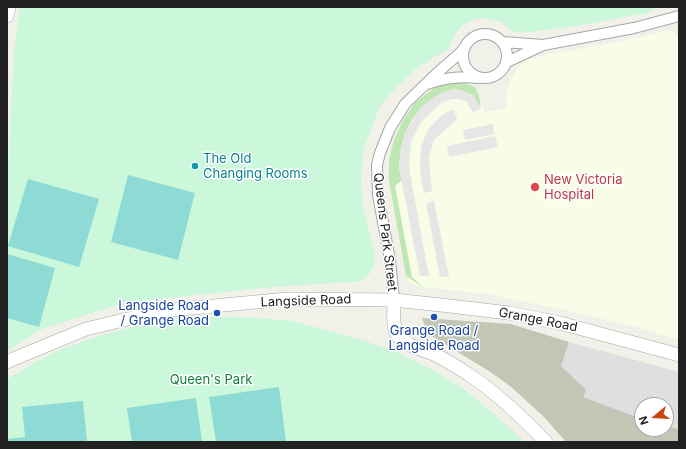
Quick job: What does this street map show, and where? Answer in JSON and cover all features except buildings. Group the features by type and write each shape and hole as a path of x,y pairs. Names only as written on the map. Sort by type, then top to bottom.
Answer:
{"street":[{"path":"7,16 8,7"},
{"path":"507,62 543,45 634,28 679,16"},
{"path":"490,34 497,37 506,48 508,55 504,69 492,78 478,78 466,68 463,54 465,47 469,40 476,36 490,34"},
{"path":"502,42 543,45"},
{"name":"Queens Park Street","path":"394,300 390,260 378,195 377,166 384,140 397,116 409,100 465,47"},
{"name":"Queens Park Street","path":"427,84 452,77 478,78"},
{"name":"Langside Road","path":"7,362 86,328 161,311 287,300 394,300"},
{"path":"394,300 395,330 397,336 401,340 407,344 435,355 467,373 487,387 516,412 546,442"},
{"name":"Grange Road","path":"394,300 494,311 545,320 679,355"}],"shaded area":[{"name":"New Victoria Hospital","path":"665,31 672,31 679,38 679,340 644,329 565,310 487,294 423,287 410,283 406,276 392,199 390,174 410,115 429,96 460,86 479,96 484,112 506,108 506,91 511,79 518,68 527,60"},
{"path":"455,89 462,90 473,95 481,108 473,113 467,102 460,99 451,99 440,104 421,122 411,142 409,162 410,174 429,276 420,276 399,168 401,148 405,133 420,108 434,97 446,91"},
{"path":"453,109 457,118 456,120 434,140 429,157 432,191 424,193 420,170 421,146 428,130 445,113"},
{"path":"493,124 494,134 465,140 463,130"},
{"path":"495,136 498,147 449,157 447,146"},
{"path":"128,175 195,193 178,260 111,242"},
{"path":"28,179 99,199 79,267 8,246"},
{"path":"434,201 449,277 440,277 426,203"},
{"path":"7,254 55,268 39,327 7,318"},
{"path":"422,318 511,324 569,342 561,366 586,390 583,397 634,416 634,437 674,437 674,428 679,429 679,442 566,442 543,416 510,386 489,371 428,334"},
{"path":"569,342 679,372 679,429 674,428 674,397 634,397 634,416 583,397 561,366"},
{"path":"279,387 286,442 216,442 209,397"},
{"path":"196,398 202,442 132,442 127,408"},
{"path":"83,401 87,442 7,442 7,439 25,437 22,407"}],"green space":[{"path":"20,7 657,7 650,12 642,14 576,26 520,33 513,31 500,21 483,18 472,20 461,26 455,34 448,50 413,71 380,106 364,148 362,165 361,181 363,206 375,255 374,266 363,281 262,288 123,303 40,330 7,351 7,187 14,51"},
{"path":"459,81 475,87 479,96 481,108 473,95 455,89 446,91 434,97 413,118 405,133 401,148 399,168 402,180 395,186 412,277 423,287 406,276 389,181 389,159 394,140 403,120 415,103 431,90 443,83"},
{"name":"Queen's Park","path":"204,317 242,317 293,321 368,342 394,351 433,370 464,389 500,419 524,442 7,442 7,379 51,354 93,338 148,324"}],"place":[{"name":"The Old Changing Rooms","path":"195,166"},
{"name":"New Victoria Hospital","path":"535,187"},
{"name":"Langside Road / Grange Road","path":"217,313"},
{"name":"Grange Road / Langside Road","path":"434,317"}]}
